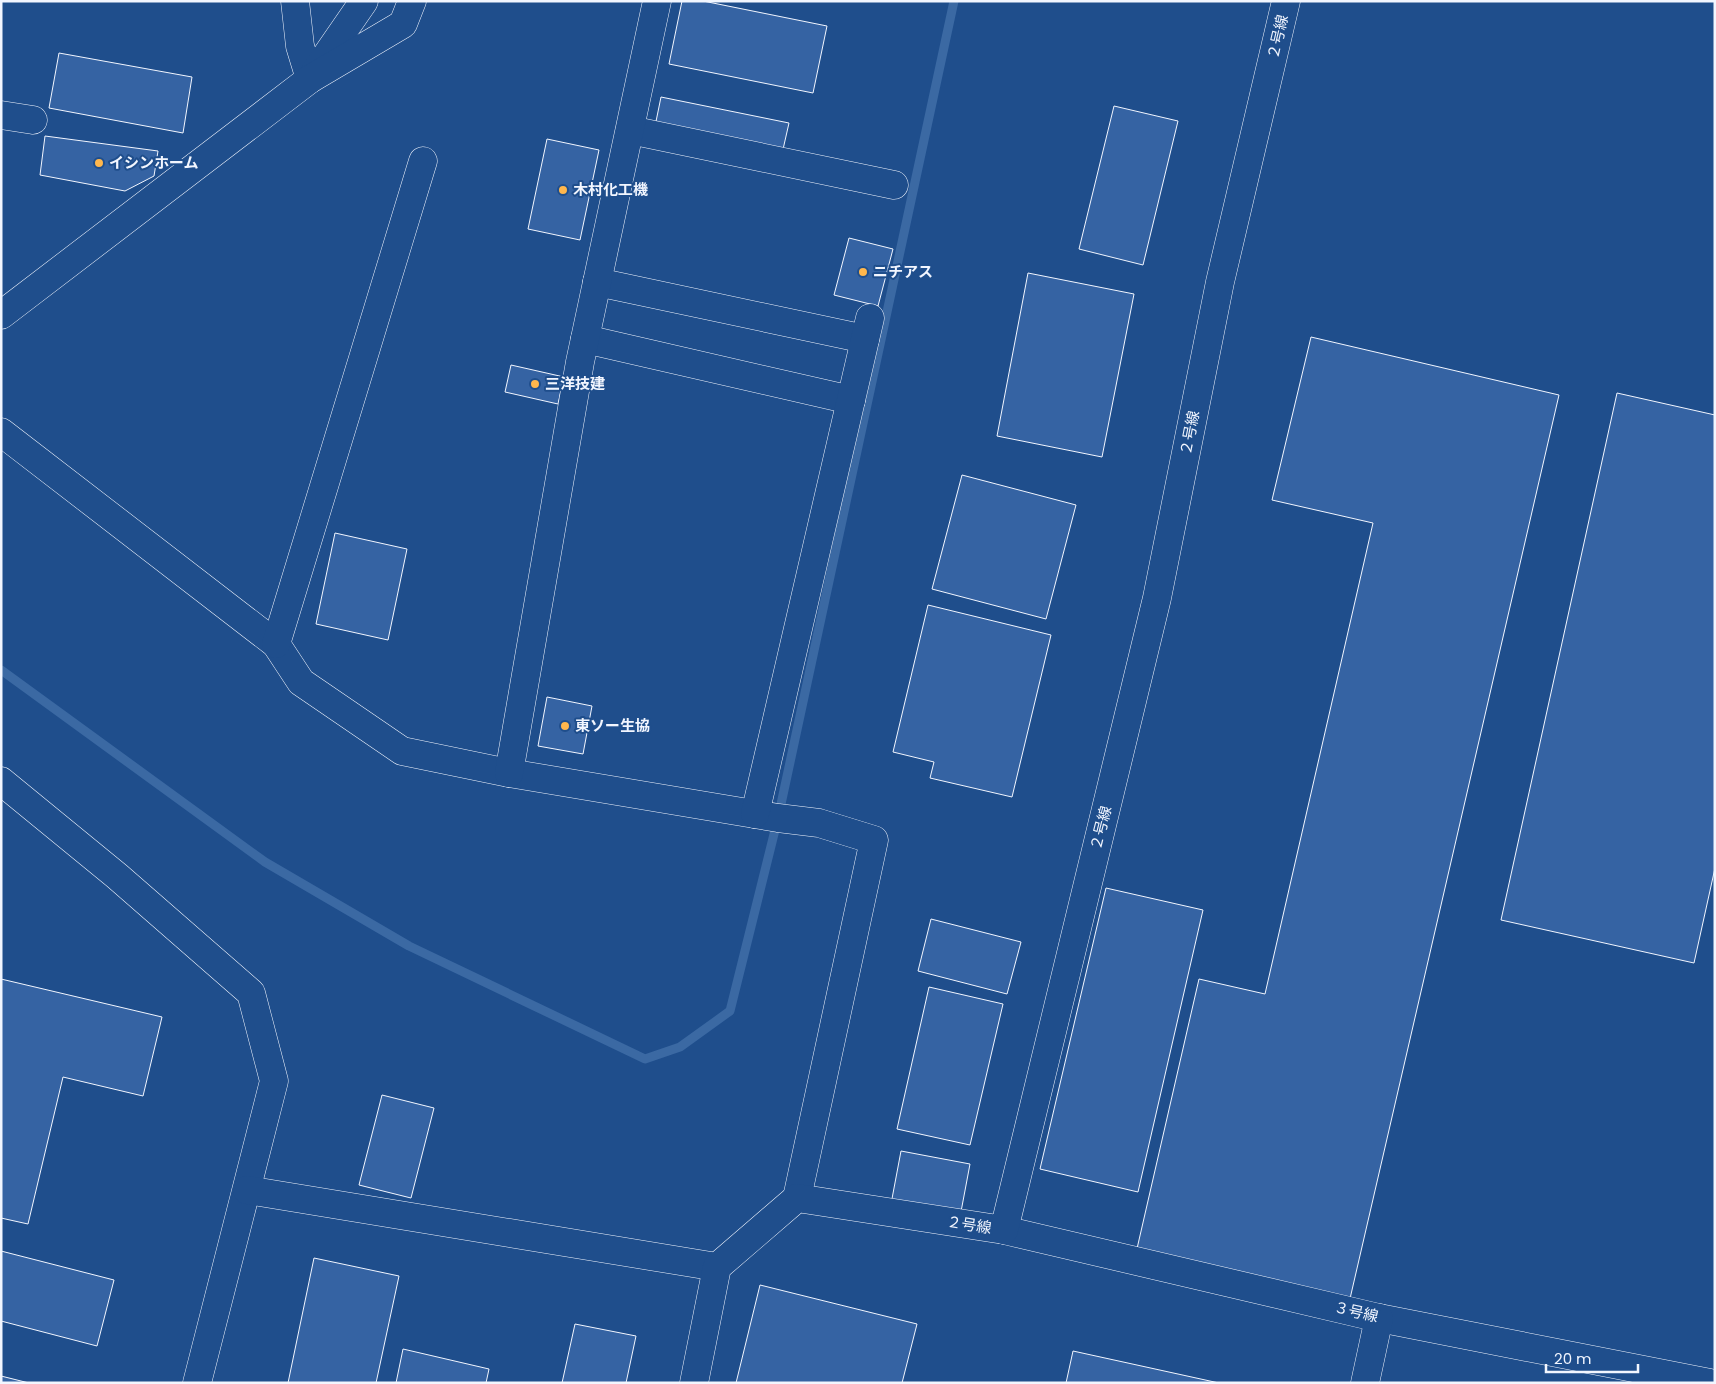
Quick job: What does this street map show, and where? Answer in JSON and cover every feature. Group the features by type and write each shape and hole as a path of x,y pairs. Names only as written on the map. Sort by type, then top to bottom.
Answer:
{"street":[{"path":"294,1 300,46 310,79"},
{"path":"310,79 364,1"},
{"path":"1,315 310,79 403,24 412,1"},
{"path":"509,773 585,339 657,1"},
{"name":"２号線","path":"797,1198 1004,1230 1157,598 1220,282 1286,1"},
{"path":"1,115 33,120"},
{"path":"630,130 894,185"},
{"path":"276,644 423,162"},
{"path":"597,282 868,328 755,814"},
{"path":"585,339 851,400"},
{"path":"1,432 276,644 301,682 402,751 509,773 819,823 874,840 797,1198 717,1267 694,1383"},
{"path":"1,781 117,876 251,992 274,1081 197,1383"},
{"path":"247,1190 717,1267"},
{"name":"３号線","path":"1004,1230 1379,1318 1710,1383"},
{"path":"1364,1383 1379,1318"}],"building":[{"path":"682,1 703,1 827,26 813,93 669,64"},
{"path":"59,53 192,77 183,133 49,108"},
{"path":"661,97 789,123 779,167 652,141"},
{"path":"1114,106 1178,121 1143,265 1079,249"},
{"name":"イシンホーム","path":"45,136 158,151 154,176 125,191 40,175"},
{"name":"木村化工機","path":"547,139 599,150 580,240 528,229"},
{"name":"ニチアス","path":"849,238 893,249 878,306 834,295"},
{"path":"1028,273 1134,294 1102,457 997,436"},
{"path":"1311,337 1559,395 1349,1303 1136,1253 1199,979 1265,994 1373,523 1272,500"},
{"name":"三洋技建","path":"511,365 564,377 558,404 505,392"},
{"path":"1617,393 1715,415 1715,868 1694,963 1501,920"},
{"path":"962,475 1076,505 1046,619 932,589"},
{"path":"335,533 407,549 388,640 316,624"},
{"path":"928,605 1051,635 1012,797 930,778 934,762 893,752"},
{"name":"東ソー生協","path":"547,697 592,706 583,754 538,746"},
{"path":"1106,888 1203,910 1138,1192 1040,1169"},
{"path":"931,919 1021,942 1007,994 918,971"},
{"path":"1,979 162,1017 143,1096 63,1077 28,1224 1,1218"},
{"path":"929,987 1003,1004 970,1145 897,1129"},
{"path":"382,1095 434,1108 411,1198 359,1185"},
{"path":"901,1151 970,1164 960,1217 891,1204"},
{"path":"1,1251 114,1280 97,1346 1,1321"},
{"path":"314,1258 399,1276 376,1383 288,1383"},
{"path":"760,1285 917,1324 902,1383 736,1383"},
{"path":"575,1324 636,1336 626,1383 562,1383"},
{"path":"403,1349 489,1369 486,1383 396,1383"},
{"path":"1073,1351 1219,1383 1066,1383"},
{"path":"1,1376 29,1383 1,1383"}],"waterway":[{"path":"1,670 265,862 409,946 645,1059 680,1047 730,1011 778,818 954,1"}],"place":[{"name":"イシンホーム","path":"99,163"},
{"name":"木村化工機","path":"563,190"},
{"name":"ニチアス","path":"863,272"},
{"name":"三洋技建","path":"535,384"},
{"name":"東ソー生協","path":"565,726"}]}
